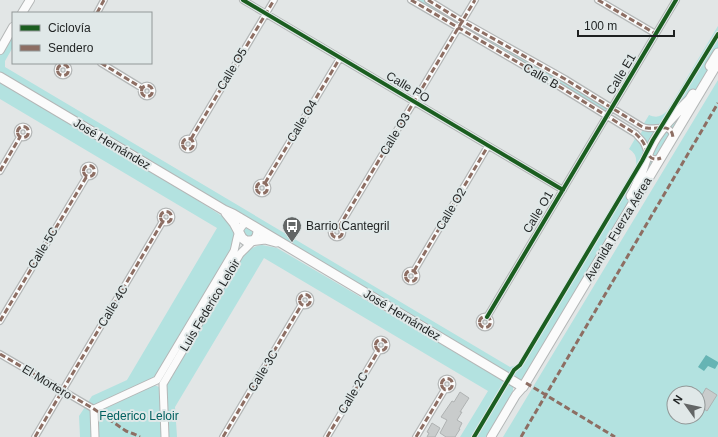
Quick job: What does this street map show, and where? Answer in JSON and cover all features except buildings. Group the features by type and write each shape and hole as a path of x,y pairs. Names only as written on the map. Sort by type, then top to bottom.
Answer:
{"main road":[{"path":"22,12 27,1"},
{"path":"0,50 12,30"},
{"name":"Avenida Fuerza Aérea","path":"491,437 635,190 652,145 664,127 690,99 718,53"},
{"name":"Avenida Fuerza Aérea","path":"521,385 661,158 718,62"},
{"name":"José Hernández","path":"0,77 521,385"},
{"name":"José Hernández","path":"224,210 234,223 238,233 246,241 265,240 282,243"}],"street":[{"path":"98,12 104,0"},
{"name":"Calle PO","path":"243,0 563,190"},
{"name":"Calle O5","path":"190,139 274,0"},
{"name":"Calle B","path":"410,0 560,87 636,134 644,143 648,154"},
{"name":"Calle B","path":"428,0 462,21 565,79 641,126 647,128 664,127"},
{"name":"Calle O3","path":"339,227 475,0"},
{"path":"598,0 656,34"},
{"name":"Calle E1","path":"607,117 676,0"},
{"name":"Calle O4","path":"265,183 340,58"},
{"path":"103,64 142,88"},
{"name":"Calle O1","path":"487,317 607,117"},
{"path":"664,127 670,130 673,134 673,138"},
{"path":"0,171 20,137"},
{"name":"Calle O2","path":"414,271 488,146"},
{"path":"648,154 653,159 657,160 661,158"},
{"name":"Calle 5C","path":"0,321 87,176"},
{"name":"Calle 4C","path":"34,437 163,222"},
{"name":"Luis Federico Leloir","path":"160,382 234,251 240,228 247,222"},
{"path":"254,240 258,232 257,228"},
{"name":"Luis Federico Leloir","path":"160,382 240,254 254,240"},
{"name":"Calle 3C","path":"223,437 302,304"},
{"name":"Calle 2C","path":"327,437 379,350"},
{"name":"El Mortero","path":"0,354 94,409"},
{"path":"95,437 94,409 160,382 165,437"},
{"path":"416,437 445,389"}],"green space":[{"path":"411,0 428,0 612,108 607,117"},
{"path":"718,26 718,62 523,387 282,243 250,241 229,216 0,77 0,50 12,29 12,49 5,61 5,67 510,367 517,365 636,165 635,156 629,149 636,137 638,138 649,115 663,115 667,111"},
{"path":"718,80 718,437 503,437"},
{"path":"0,82 194,198 226,219 233,230 234,234 232,249 157,374 153,379 97,405 93,405 88,402 92,396 127,380 217,228 0,99"},
{"path":"262,245 277,248 497,377 505,380 472,437 460,437 488,391 264,258 175,407 177,437 167,437 165,387 239,259 252,248"},
{"path":"508,382 513,386 513,391 486,437 476,437"},
{"name":"Federico Leloir","path":"154,385 159,387 162,437 99,437 98,415 100,411"},
{"path":"85,407 92,412 94,437 80,437 79,416"}],"shaded area":[{"path":"706,355 718,362 715,369 708,366 704,371 698,367"}],"marked path":[{"path":"98,12 104,0"},
{"path":"191,139 274,0"},
{"path":"411,0 560,87 636,134 643,142 650,157 653,159 661,158"},
{"path":"428,0 462,21 565,79 641,126 646,128 667,128 672,133 673,138"},
{"path":"339,227 475,0"},
{"path":"598,0 656,34"},
{"path":"265,183 340,58"},
{"path":"103,64 142,88"},
{"path":"61,65 65,65 67,66 68,70 67,74 61,75 58,72 58,68 61,65"},
{"path":"145,86 149,86 151,87 152,91 151,95 145,96 142,93 142,89 145,86"},
{"path":"521,437 718,103"},
{"path":"21,127 25,127 27,128 28,132 27,136 21,137 18,134 18,130 21,127"},
{"path":"0,171 20,137"},
{"path":"186,139 190,139 192,140 193,144 192,148 186,149 183,146 183,142 186,139"},
{"path":"414,271 488,146"},
{"path":"87,166 91,166 93,167 94,171 93,175 87,176 84,173 84,169 87,166"},
{"path":"0,321 87,176"},
{"path":"260,183 264,183 266,184 267,188 266,192 260,193 257,190 257,186 260,183"},
{"path":"164,212 168,212 170,213 171,217 170,221 164,222 161,219 161,215 164,212"},
{"path":"35,437 163,221"},
{"path":"335,227 339,227 341,228 342,232 341,236 335,237 332,234 332,230 335,227"},
{"path":"409,271 413,271 415,272 416,276 415,280 409,281 406,278 406,274 409,271"},
{"path":"303,295 307,295 309,296 310,300 309,304 303,305 300,302 300,298 303,295"},
{"path":"223,437 302,304"},
{"path":"483,317 487,317 489,318 490,322 489,326 483,327 480,324 480,320 483,317"},
{"path":"379,340 383,340 385,341 386,345 385,349 379,350 376,347 376,343 379,340"},
{"path":"327,437 379,350"},
{"path":"0,354 94,409 126,431 140,437"},
{"path":"445,379 449,379 451,380 452,384 451,388 445,389 442,386 442,382 445,379"},
{"path":"526,383 615,437"},
{"path":"416,437 445,389"}],"cycle path":[{"path":"243,0 563,190"},
{"path":"487,317 676,0"},
{"path":"474,437 514,370 520,365 642,161 653,140 718,34"}],"place":[{"name":"Barrio Cantegril","path":"292,243"}]}
